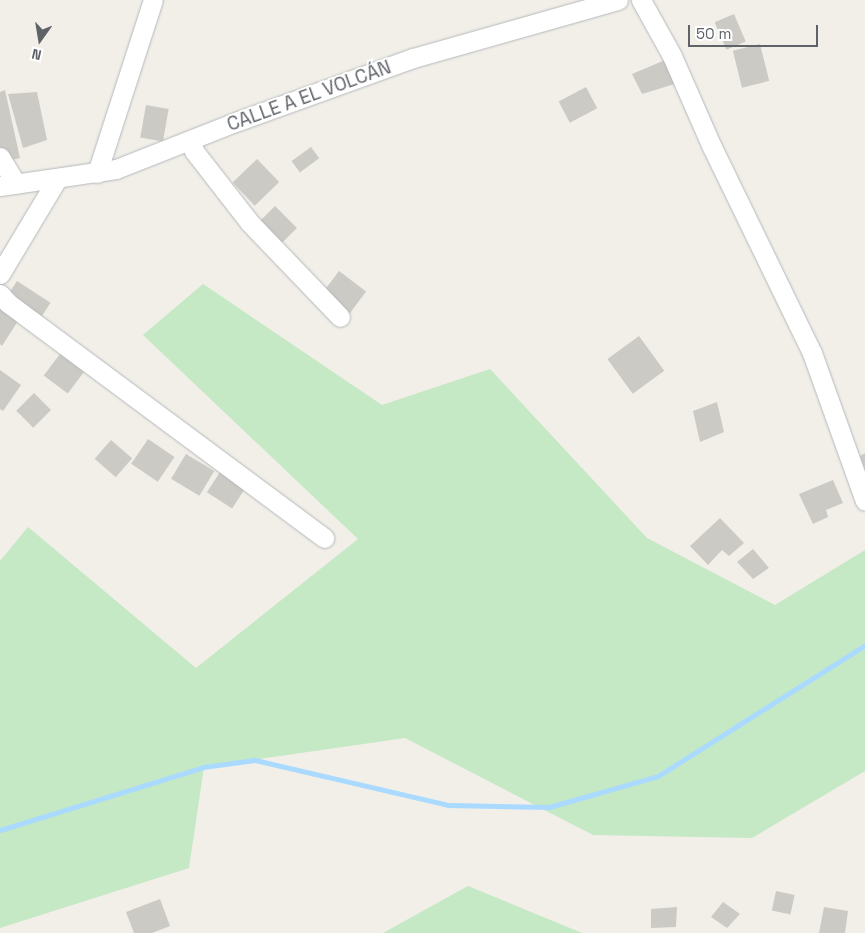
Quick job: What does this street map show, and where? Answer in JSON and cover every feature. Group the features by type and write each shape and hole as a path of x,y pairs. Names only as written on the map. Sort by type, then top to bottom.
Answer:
{"street":[{"path":"97,173 153,0"},
{"name":"CALLE A EL VOLCÁN","path":"8,185 97,173 149,158 413,58 618,0"},
{"path":"641,0 672,56 712,147 812,353 865,502"},
{"path":"191,141 194,151 250,222 340,317"},
{"path":"0,157 8,185"},
{"path":"0,274 57,179"},
{"path":"0,294 61,344 324,538"}],"green space":[{"path":"203,284 382,405 490,369 647,538 775,605 865,550 865,771 752,838 593,835 405,738 204,767 189,868 0,928 0,561 28,527 196,668 358,539 143,335"},
{"path":"468,886 582,933 383,933"}],"building":[{"path":"734,14 746,42 726,50 715,22"},
{"path":"760,44 769,81 742,88 733,51"},
{"path":"670,58 681,82 642,94 632,74"},
{"path":"586,87 597,108 570,123 559,102"},
{"path":"5,90 20,158 7,161 0,147 0,92"},
{"path":"37,92 47,140 23,148 8,94"},
{"path":"146,105 169,109 163,141 140,137"},
{"path":"311,147 319,158 300,172 292,161"},
{"path":"257,159 279,182 255,206 233,183"},
{"path":"275,206 297,228 277,248 255,226"},
{"path":"339,271 366,291 348,315 321,295"},
{"path":"17,281 51,303 41,317 8,295"},
{"path":"0,309 18,321 2,346 0,344"},
{"path":"639,336 664,371 633,394 607,359"},
{"path":"60,354 84,372 68,394 44,376"},
{"path":"0,370 21,385 3,411 0,409"},
{"path":"34,393 51,410 33,428 16,411"},
{"path":"717,402 724,432 700,442 693,411"},
{"path":"148,439 175,457 158,482 131,464"},
{"path":"111,440 132,458 116,477 95,459"},
{"path":"865,453 865,470 860,456"},
{"path":"186,454 214,471 199,496 171,479"},
{"path":"220,472 245,488 232,508 207,492"},
{"path":"833,480 843,503 826,510 828,517 813,524 799,494"},
{"path":"720,518 744,543 729,556 722,550 708,565 690,546"},
{"path":"753,549 769,568 753,579 737,562"},
{"path":"776,891 795,895 790,915 772,911"},
{"path":"160,899 170,926 152,933 134,933 126,912"},
{"path":"723,902 740,914 727,928 711,917"},
{"path":"677,907 676,927 651,928 651,909"},
{"path":"824,907 848,911 845,933 819,933"}],"waterway":[{"path":"0,830 203,767 255,760 448,805 549,807 658,776 865,645"}]}
